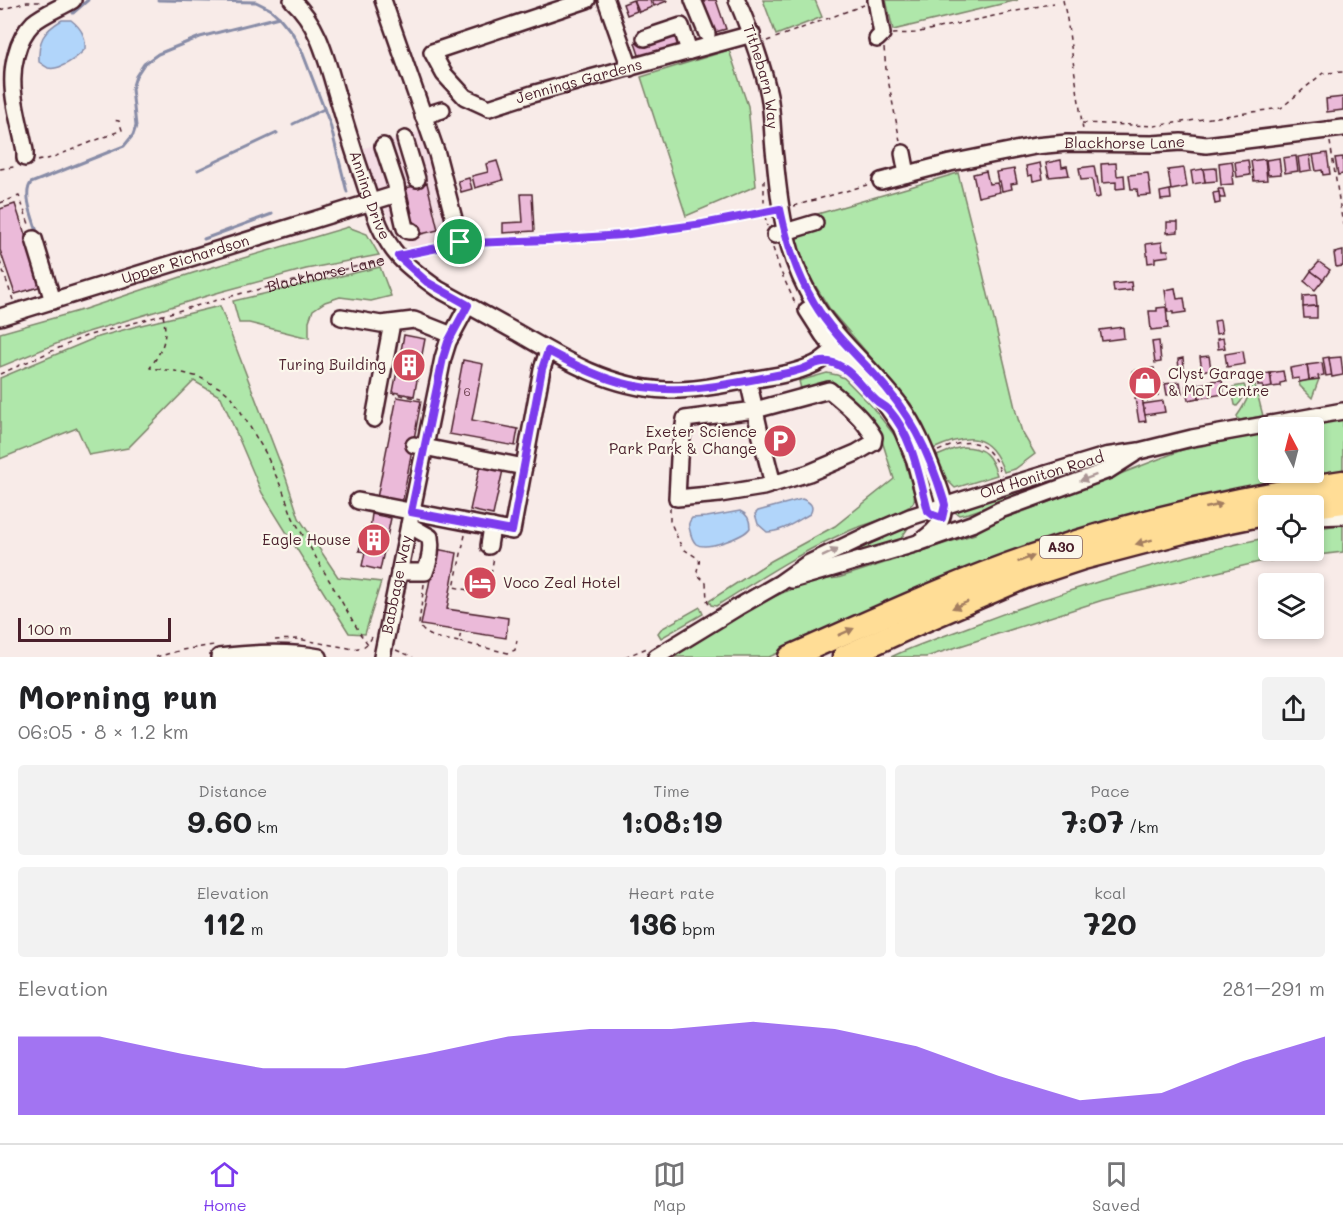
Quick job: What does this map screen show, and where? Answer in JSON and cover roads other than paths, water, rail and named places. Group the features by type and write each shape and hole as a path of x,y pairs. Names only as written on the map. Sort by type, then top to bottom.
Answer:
{"highway":[{"name":"A30","path":"791,656 930,596 1032,556 1166,517 1244,499 1343,482"},
{"path":"1324,505 1343,502"},
{"name":"A30","path":"844,657 1025,577 1140,543 1241,518 1258,516"}],"street":[{"name":"Anning Drive","path":"292,0 307,16 323,49 378,224 398,256 427,282 465,309 588,372 620,383 647,388 686,390 800,370 820,362"},
{"path":"383,0 437,154 460,242"},
{"name":"Jennings Gardens","path":"587,0 432,52 444,74 465,97 489,108 689,51 757,39"},
{"path":"606,0 630,68"},
{"path":"693,0 707,34"},
{"name":"Tithebarn Way","path":"737,0 757,39 769,95 774,156 771,171 784,265 797,294 823,335 834,350 881,398 901,427 938,511"},
{"path":"871,2 879,37"},
{"path":"27,162 13,94 15,61 22,37 27,30 42,16 68,3"},
{"path":"645,38 681,26 689,51"},
{"path":"423,116 442,110"},
{"name":"Blackhorse Lane","path":"880,181 1004,152 1046,145 1181,142 1206,145 1336,128"},
{"name":"Upper Richardson","path":"0,318 371,202 394,192 422,177 405,139"},
{"path":"383,146 405,228 412,231"},
{"path":"902,150 907,174"},
{"path":"780,233 815,223"},
{"name":"Tithebarn Way","path":"780,233 791,253 799,276 826,321 835,342 834,350"},
{"path":"34,239 53,301"},
{"name":"Babbage Way","path":"382,657 410,518 419,445 434,401 443,358 465,309"},
{"path":"341,316 381,324 414,320 452,335"},
{"name":"Tithebarn Way","path":"826,321 874,374 910,419 928,456 938,511"},
{"path":"374,419 392,323"},
{"path":"820,362 834,350 843,348 851,351"},
{"path":"358,501 410,518 467,522 512,531 542,369 548,351"},
{"name":"Tithebarn Way","path":"820,362 834,363 848,371 877,401 885,406"},
{"path":"748,380 773,484"},
{"path":"829,390 858,415 874,437 873,443 856,453 809,473 773,484 729,493 677,498 685,419 756,410 829,390"},
{"name":"Old Honiton Road","path":"656,657 780,583 807,564 887,527 1105,456 1343,411"},
{"path":"419,445 524,467"},
{"name":"Old Honiton Road","path":"780,583 918,543 974,523 1000,510 1109,470 1139,451"},
{"name":"Old Honiton Road","path":"938,511 959,519 1000,510"},
{"name":"Old Honiton Road","path":"918,543 939,525 938,511"},
{"path":"1324,517 1343,516"},
{"path":"399,572 425,572 429,564 432,548 430,537 410,518"},
{"path":"491,552 492,527"},
{"path":"219,657 250,653 317,657"}],"water":[{"path":"62,20 71,20 80,29 85,40 85,49 63,65 48,68 39,62 41,42 50,28"},
{"path":"802,499 811,505 810,514 773,532 767,532 758,524 755,514 758,511"},
{"path":"740,511 749,520 750,528 746,532 733,539 708,546 696,544 689,526 692,518"}],"waterway":[{"path":"73,13 88,0"},
{"path":"158,0 256,2 279,17 293,34 303,54 330,124 347,192"},
{"path":"38,235 28,201 31,183 124,146 133,135 136,126 132,89 136,76 144,64 158,54 200,37 279,17"},
{"path":"293,124 324,109"},
{"path":"198,170 277,133"},
{"path":"204,239 272,214"}],"place":[{"name":"Turing Building","path":"409,365"},
{"name":"Clyst Garage & MoT Centre","path":"1145,383"},
{"name":"Exeter Science Park Park & Change","path":"780,441"},
{"name":"Eagle House","path":"374,540"},
{"name":"Voco Zeal Hotel","path":"480,583"}]}
